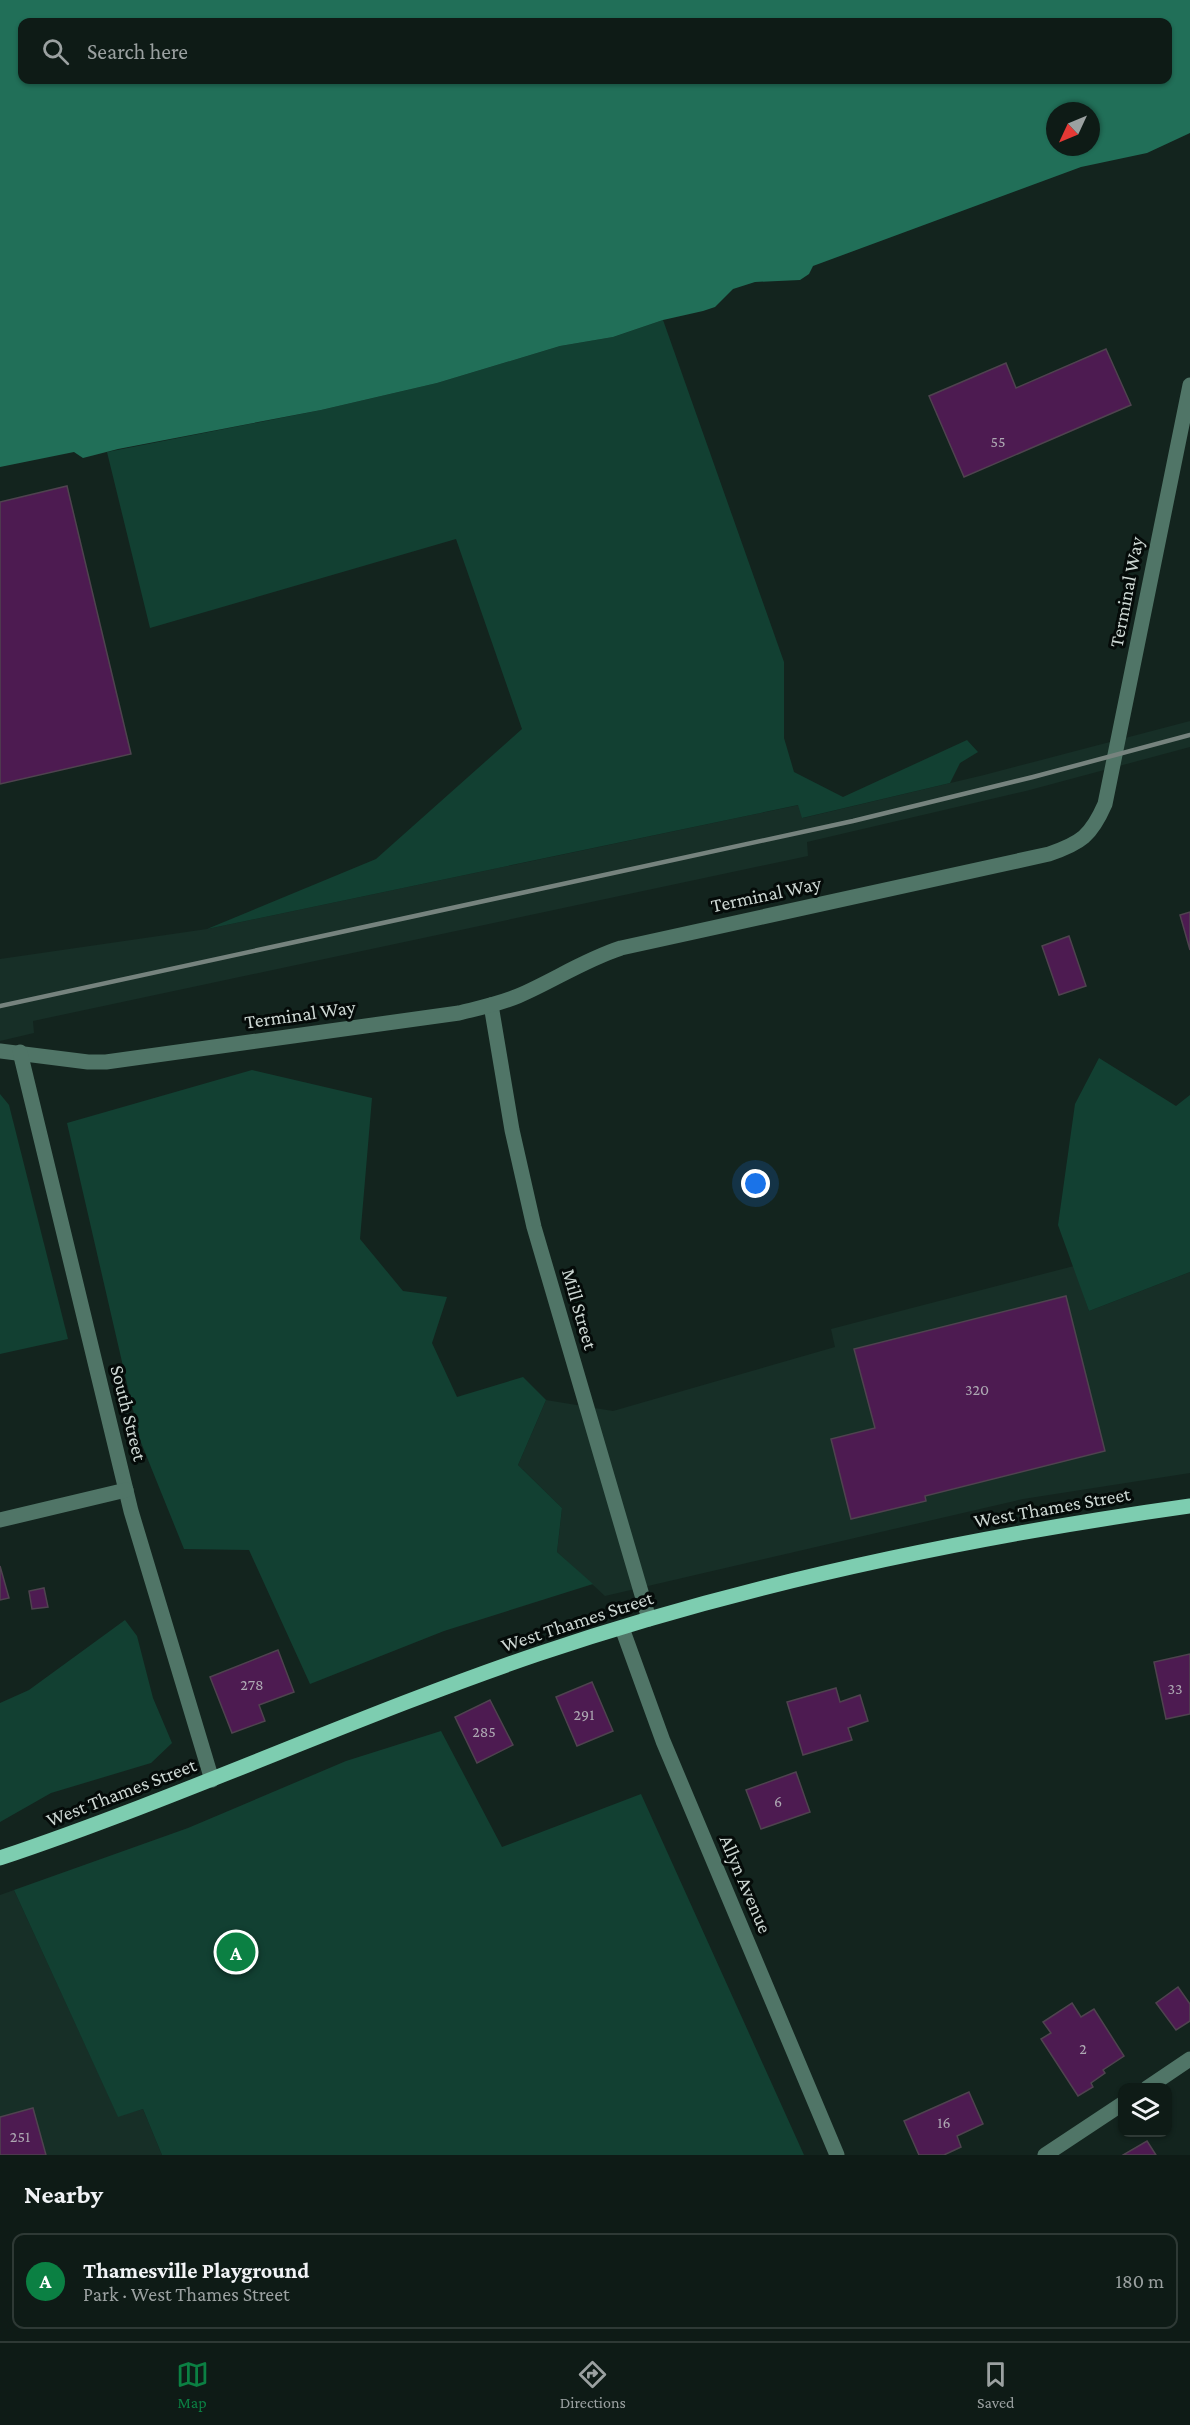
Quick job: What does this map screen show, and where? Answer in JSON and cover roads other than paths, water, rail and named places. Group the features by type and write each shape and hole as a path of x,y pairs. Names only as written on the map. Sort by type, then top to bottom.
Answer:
{"main road":[{"name":"West Thames Street","path":"0,1858 99,1824 448,1686 649,1619 824,1572 923,1551 1031,1530 1190,1506"}],"street":[{"name":"Terminal Way","path":"0,1051 88,1062 106,1062 459,1013 520,995 578,964 621,948 1049,854 1083,840 1099,819 1105,804 1190,385"},
{"name":"Mill Street","path":"491,1005 514,1140 534,1227 649,1619"},
{"name":"South Street","path":"20,1052 142,1551 212,1780"},
{"path":"0,1520 126,1490"},
{"name":"Allyn Avenue","path":"622,1628 663,1742 837,2155"},
{"path":"1154,2083 1190,2059"},
{"path":"1045,2155 1118,2107"}],"railway":[{"path":"0,1006 853,821 1033,777 1190,735"}],"place":[{"name":"Thamesville Playground","path":"236,1952"}]}
